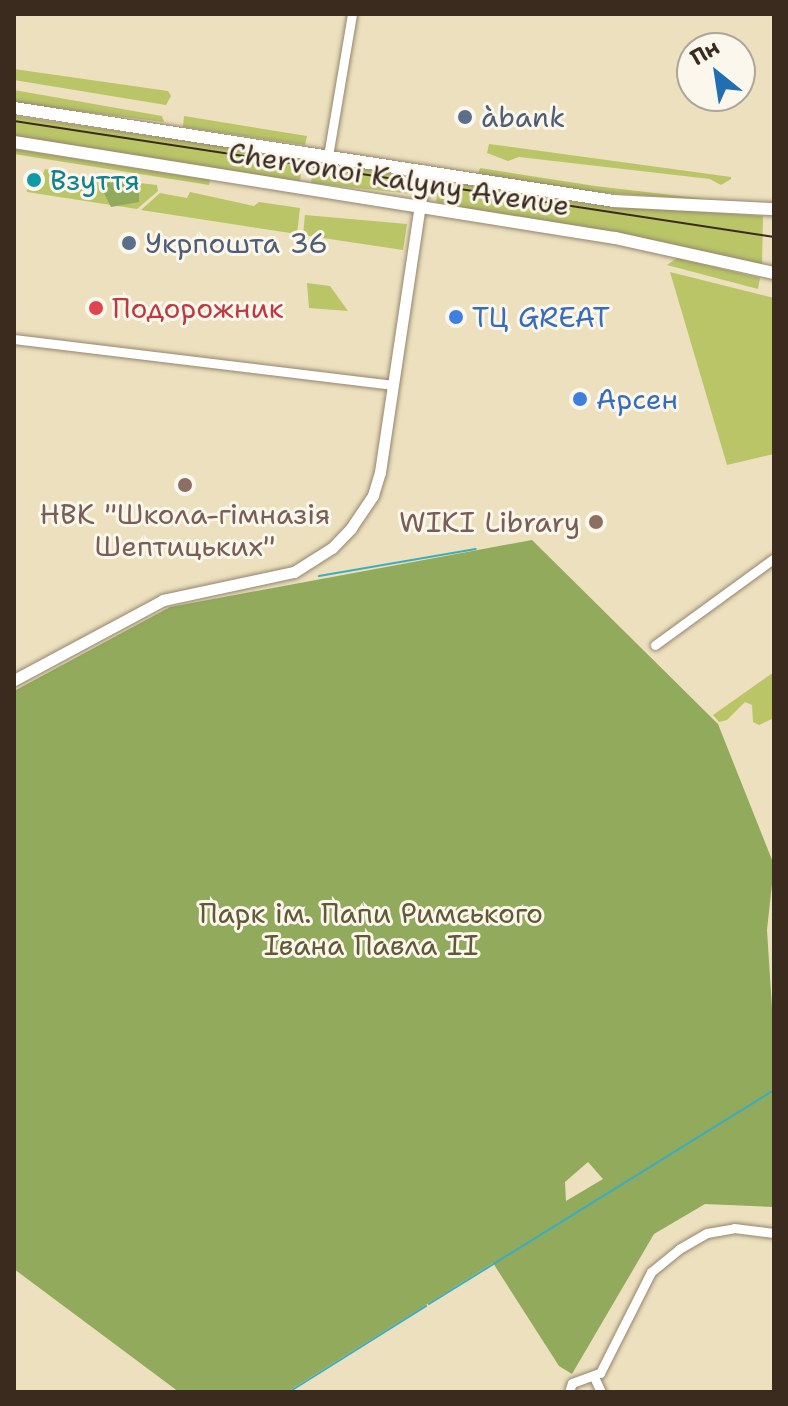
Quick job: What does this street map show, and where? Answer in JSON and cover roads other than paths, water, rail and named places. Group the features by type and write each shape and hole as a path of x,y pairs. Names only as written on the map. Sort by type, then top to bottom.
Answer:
{"main road":[{"name":"Chervonoi Kalyny Avenue","path":"14,108 629,203 774,209"},
{"name":"Chervonoi Kalyny Avenue","path":"14,142 615,238 774,273"},
{"path":"420,205 425,171"}],"street":[{"path":"328,156 352,14"},
{"path":"14,680 163,600 276,577 311,564 332,548 373,495 420,205"},
{"path":"14,339 393,385"},
{"path":"655,645 773,559"},
{"path":"571,1387 594,1378 651,1272 679,1249 707,1233 734,1228 774,1233"},
{"path":"594,1378 601,1392"}],"waterway":[{"path":"319,576 476,549"},
{"path":"429,1304 774,1090"},
{"path":"289,1392 426,1306"}],"tram line":[{"path":"14,121 774,237"}],"place":[{"name":"àbank","path":"465,117"},
{"name":"Взуття","path":"34,180"},
{"name":"Укрпошта 36","path":"129,243"},
{"name":"Подорожник","path":"96,308"},
{"name":"ТЦ GREAT","path":"456,317"},
{"name":"Арсен","path":"580,399"},
{"name":"НВК \"Школа-гімназія Шептицьких\"","path":"185,485"},
{"name":"WIKI Library","path":"596,522"}],"park label":[{"name":"Парк ім. Папи Римського Івана Павла ІІ","path":"371,929"}]}
